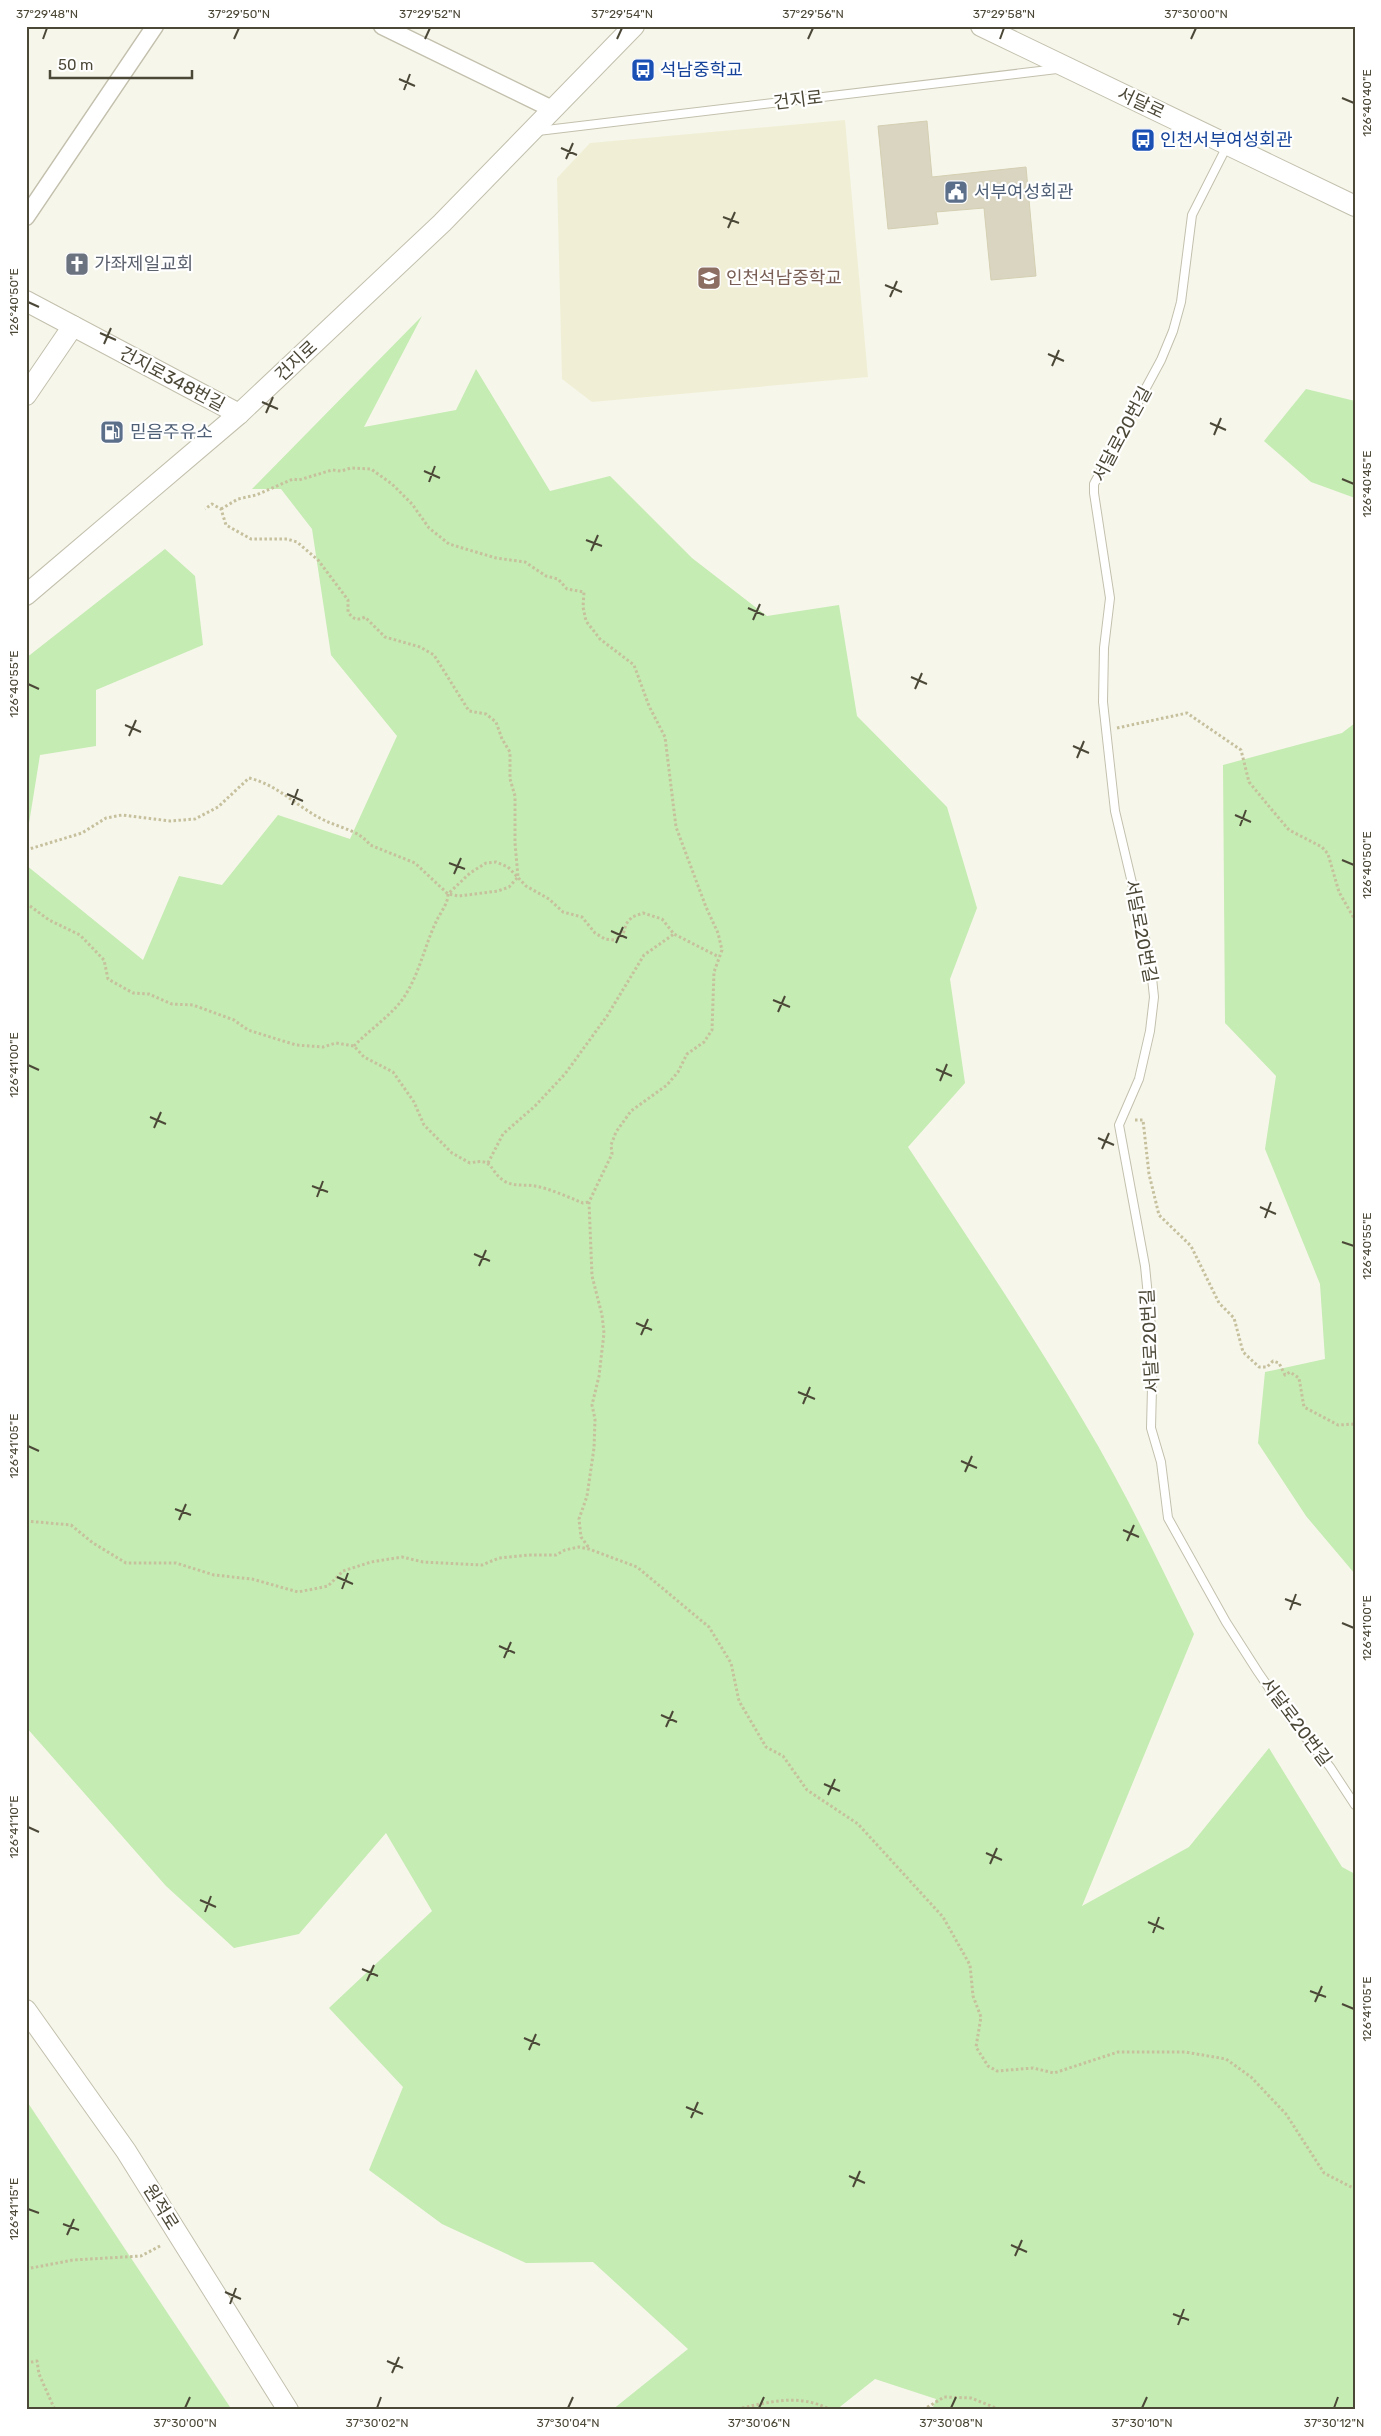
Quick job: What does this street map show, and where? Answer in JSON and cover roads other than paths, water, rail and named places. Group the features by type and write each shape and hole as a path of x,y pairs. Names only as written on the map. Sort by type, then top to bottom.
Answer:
{"street":[{"path":"26,217 155,26"},
{"path":"382,26 552,109"},
{"name":"건지로","path":"26,595 239,414 442,223 634,26"},
{"name":"서달로","path":"982,26 1228,145 1354,203"},
{"name":"건지로348번길","path":"26,301 239,414"},
{"path":"26,395 73,326"},
{"name":"원적로","path":"26,2010 126,2151 288,2410"}],"lane":[{"name":"건지로","path":"530,132 1067,68"},
{"name":"서달로20번길","path":"1228,145 1192,215 1181,302 1173,331 1161,360 1094,484 1095,503 1110,598 1104,648 1102,702 1115,811 1150,959 1154,997 1150,1031 1139,1079 1118,1125 1145,1266 1153,1347 1151,1428 1161,1462 1168,1518 1226,1622 1258,1672 1291,1720 1330,1767 1355,1805"}],"place":[{"name":"석남중학교","path":"643,70"},
{"name":"인천서부여성회관","path":"1143,140"},
{"name":"서부여성회관","path":"956,192"},
{"name":"가좌제일교회","path":"77,264"},
{"name":"인천석남중학교","path":"709,278"},
{"name":"믿음주유소","path":"112,432"}]}
